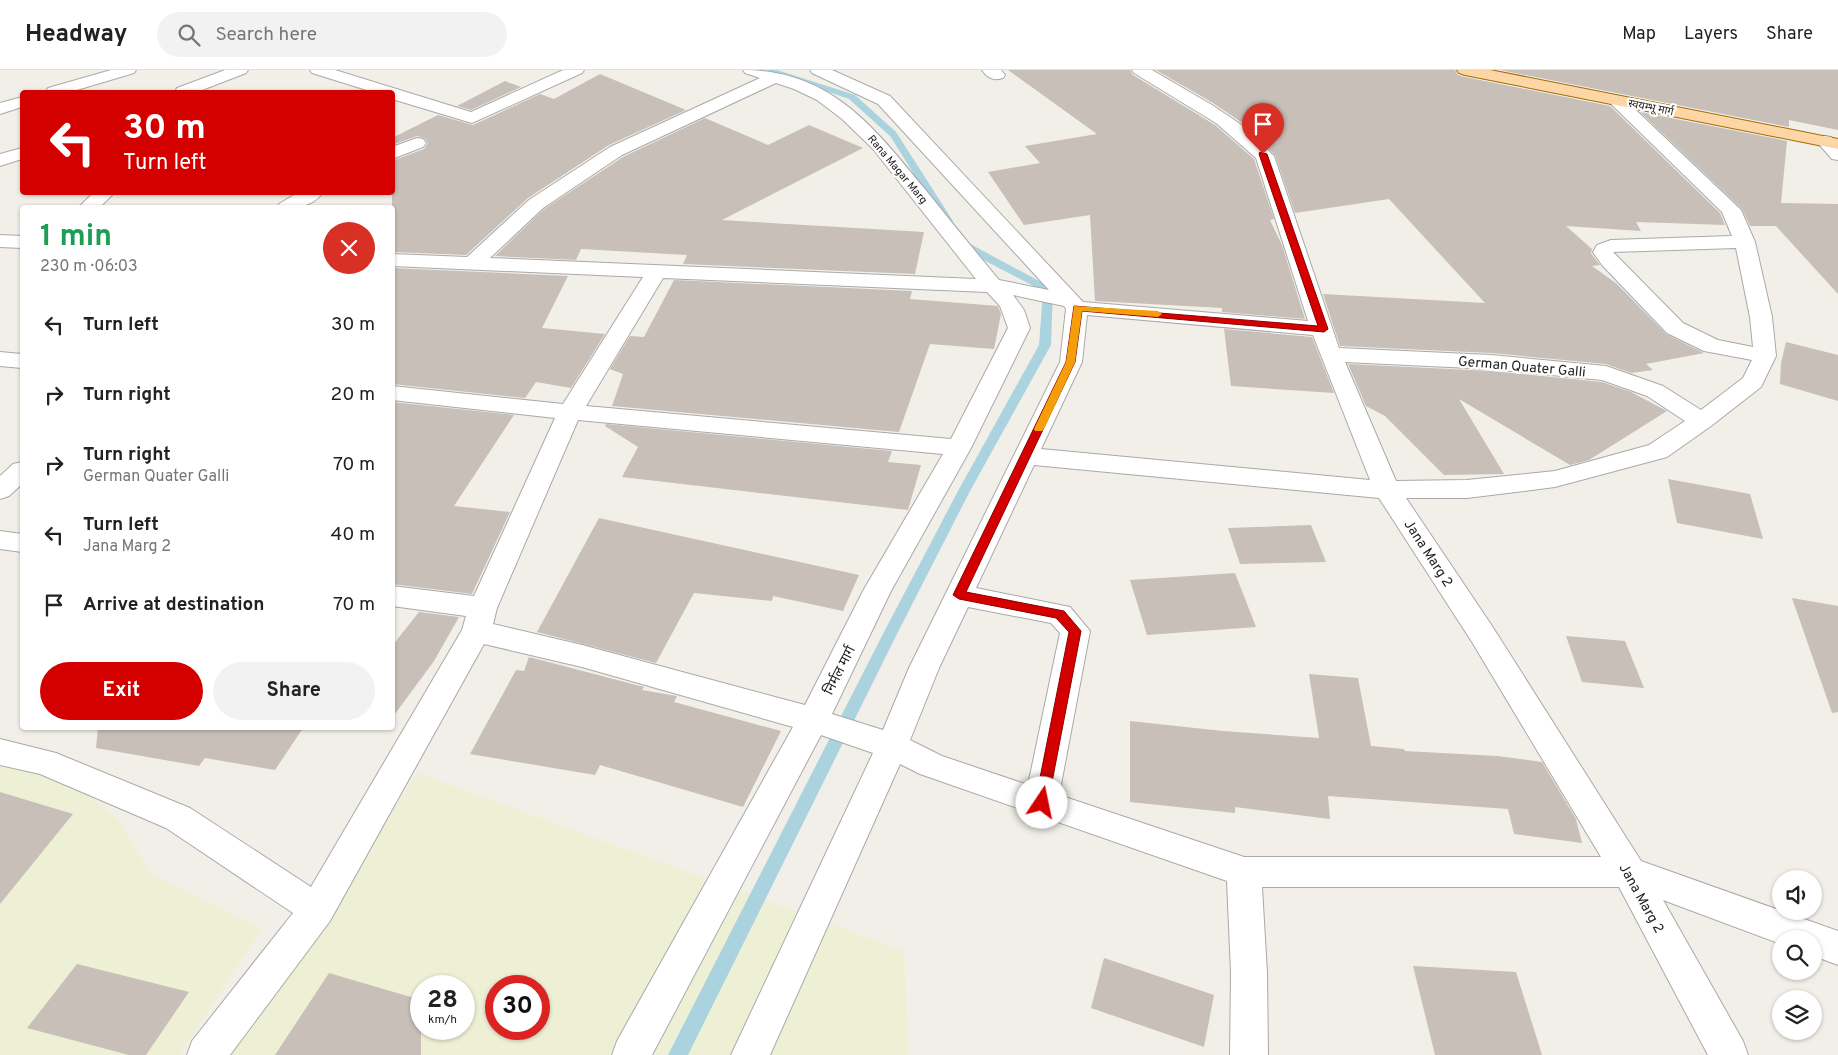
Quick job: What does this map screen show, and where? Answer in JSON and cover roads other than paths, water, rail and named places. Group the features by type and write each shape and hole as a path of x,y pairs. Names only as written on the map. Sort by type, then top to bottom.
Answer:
{"main road":[{"name":"स्वयम्भू मार्ग","path":"1465,70 1832,143"}],"street":[{"path":"61,90 128,70"},
{"path":"187,90 240,70"},
{"path":"318,70 384,90"},
{"path":"395,93 472,118 576,70"},
{"name":"Rana Magar Marg","path":"751,70 800,85 823,96 861,127 879,145 1000,287"},
{"path":"750,1055 892,746 924,668 1071,362 1068,302 884,100 818,70"},
{"name":"Jana Marg 2","path":"1140,70 1224,121 1247,137 1265,156 1327,341 1387,490 1482,634 1629,872 1729,1055"},
{"path":"472,264 536,204 616,151 775,76"},
{"path":"336,90 353,80"},
{"path":"1026,456 1387,490 1467,489 1555,479 1658,451 1702,421 1753,382 1765,356 1761,317 1744,242 1731,210 1615,100"},
{"path":"0,109 20,103"},
{"path":"395,153 418,143"},
{"path":"1832,143 1838,154"},
{"path":"0,160 20,154"},
{"path":"91,205 102,195"},
{"path":"291,205 309,195"},
{"path":"0,241 20,242"},
{"path":"1744,242 1611,246 1604,249 1603,252 1609,261 1675,328 1712,346 1765,356"},
{"name":"German Quater Galli","path":"395,260 1000,287 1068,302 1327,341 1491,362 1606,372 1655,391 1702,421"},
{"path":"206,1055 317,910 480,620 570,412 656,273"},
{"name":"निर्मल मार्ग","path":"631,1055 815,721 877,591 959,448 1020,328 1017,317 1000,287"},
{"path":"0,359 20,360"},
{"path":"395,393 570,412 959,448"},
{"path":"0,490 20,472"},
{"path":"0,540 20,543"},
{"path":"959,595 1060,614 1075,631 1042,803"},
{"path":"395,597 480,620 582,656 815,721 892,746 931,765 1244,872 1629,872 1789,930"},
{"path":"0,752 45,762 178,818 317,910"},
{"path":"1244,872 1249,973 1248,1055"},
{"path":"1822,942 1838,948"}],"waterway":[{"path":"769,70 852,97 893,134 948,221"},
{"path":"678,1055 891,632 964,491 1045,345 1048,290 963,245 961,242"}]}
